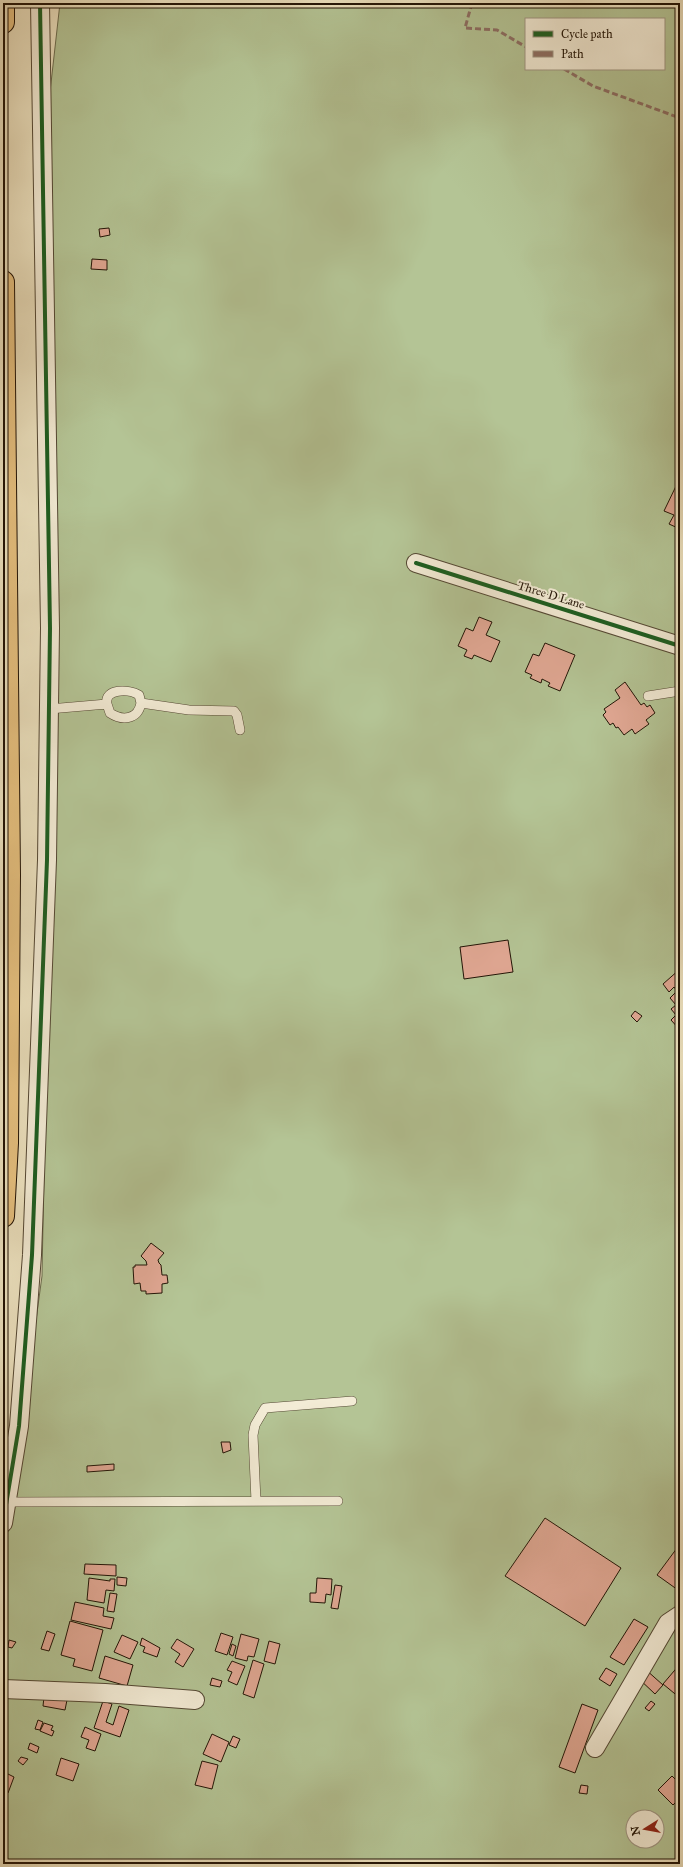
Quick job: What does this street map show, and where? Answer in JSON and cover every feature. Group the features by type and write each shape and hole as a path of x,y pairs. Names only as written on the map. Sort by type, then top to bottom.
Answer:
{"highway":[{"path":"3,3 3,22"},
{"path":"3,282 9,875 8,1143 3,1216"}],"street":[{"path":"3,1523 19,1426 32,1255 47,860 50,628 40,3"},
{"name":"Three D Lane","path":"416,564 680,646"},
{"path":"595,1748 668,1623 680,1615"},
{"path":"3,1689 105,1693 195,1700"}],"lane":[{"path":"124,690 133,691 139,695 141,704 136,715 129,718 115,716 110,713 107,704 106,700 108,696 114,692 124,690"},
{"path":"648,696 680,690"},
{"path":"49,709 107,704"},
{"path":"141,704 189,710 234,711 237,715 240,730"},
{"path":"256,1501 253,1435 255,1424 265,1408 352,1401"},
{"path":"7,1502 338,1501"}],"green space":[{"path":"60,3 680,3 680,1864 3,1864 3,1565 42,1276 51,809 49,101"}],"building":[{"path":"109,228 110,235 100,237 99,229"},
{"path":"92,259 107,260 107,270 91,269"},
{"path":"677,484 680,485 680,529 669,524 674,515 664,511"},
{"path":"479,617 492,622 486,635 500,641 491,662 474,655 472,659 464,656 467,650 458,646 466,628 473,631"},
{"path":"545,643 575,655 560,691 548,686 550,683 542,679 541,683 530,678 532,675 525,672 533,654 539,656"},
{"path":"625,682 641,705 644,703 647,707 650,705 655,713 646,720 649,724 635,734 632,729 624,735 613,723 610,725 603,715 606,712 604,709 620,698 615,690"},
{"path":"508,940 513,972 464,979 460,947"},
{"path":"680,969 680,1030 671,1020 676,1015 671,1009 676,1005 670,998 677,991 674,987 669,992 663,984"},
{"path":"635,1011 642,1016 637,1022 631,1016"},
{"path":"151,1243 164,1253 158,1260 161,1265 162,1275 167,1275 168,1283 162,1284 162,1293 146,1294 146,1291 141,1291 140,1283 134,1284 133,1267 135,1267 135,1265 147,1265 146,1261 141,1256"},
{"path":"221,1442 230,1442 231,1450 223,1453"},
{"path":"114,1464 114,1470 87,1472 87,1466"},
{"path":"545,1518 621,1568 585,1626 505,1576"},
{"path":"680,1544 680,1596 676,1593 678,1590 657,1575"},
{"path":"85,1564 116,1565 116,1576 84,1574"},
{"path":"117,1577 127,1578 126,1586 117,1585"},
{"path":"89,1578 110,1581 110,1579 115,1579 114,1591 106,1590 104,1603 87,1600"},
{"path":"317,1578 332,1579 331,1595 326,1594 325,1603 310,1602 310,1593 316,1593"},
{"path":"335,1585 342,1586 338,1609 331,1608"},
{"path":"110,1593 117,1594 114,1612 107,1611"},
{"path":"75,1602 104,1608 103,1616 114,1618 111,1629 71,1620"},
{"path":"634,1619 648,1627 624,1665 610,1657"},
{"path":"70,1621 103,1630 92,1671 73,1666 75,1659 61,1655"},
{"path":"47,1631 55,1634 49,1651 41,1649"},
{"path":"221,1633 233,1637 227,1655 215,1651"},
{"path":"241,1634 259,1639 254,1657 248,1656 247,1661 235,1658"},
{"path":"122,1635 138,1642 130,1659 114,1652"},
{"path":"142,1638 160,1648 157,1657 143,1652 145,1647 140,1645"},
{"path":"177,1639 194,1649 183,1667 175,1662 180,1654 171,1648"},
{"path":"9,1640 16,1642 12,1648 8,1647"},
{"path":"269,1641 280,1644 275,1664 264,1661"},
{"path":"232,1644 236,1646 233,1656 229,1654"},
{"path":"105,1656 133,1665 127,1686 99,1678"},
{"path":"253,1660 264,1664 254,1698 243,1694"},
{"path":"232,1661 245,1666 237,1685 228,1681 232,1672 227,1670"},
{"path":"680,1664 680,1698 663,1684"},
{"path":"606,1668 617,1674 610,1686 599,1679"},
{"path":"645,1669 663,1685 655,1694 637,1677"},
{"path":"212,1678 222,1681 220,1687 210,1685"},
{"path":"44,1697 67,1700 65,1710 43,1706"},
{"path":"103,1701 112,1704 106,1722 113,1725 119,1706 129,1710 120,1737 94,1728"},
{"path":"651,1701 655,1704 649,1711 645,1708"},
{"path":"582,1704 598,1710 575,1773 559,1767"},
{"path":"38,1720 43,1722 40,1730 35,1729"},
{"path":"44,1723 53,1726 51,1730 54,1731 52,1736 40,1731"},
{"path":"85,1727 101,1734 95,1751 86,1748 89,1740 81,1737"},
{"path":"212,1734 229,1742 221,1762 203,1754"},
{"path":"233,1736 240,1739 236,1748 229,1745"},
{"path":"30,1743 39,1747 37,1753 28,1749"},
{"path":"21,1757 28,1759 23,1765 18,1761"},
{"path":"61,1758 79,1764 73,1781 56,1775"},
{"path":"202,1761 218,1765 212,1789 195,1785"},
{"path":"6,1773 14,1777 8,1793 3,1791 3,1780"},
{"path":"672,1776 680,1784 680,1798 673,1805 658,1790"},
{"path":"581,1785 588,1786 587,1794 579,1793"}],"marked path":[{"path":"472,3 465,28 497,30 525,46"},
{"path":"566,70 593,86 680,118"}],"cycle path":[{"path":"3,1523 19,1426 32,1255 47,860 50,628 40,3"},
{"path":"416,563 680,646"}]}
